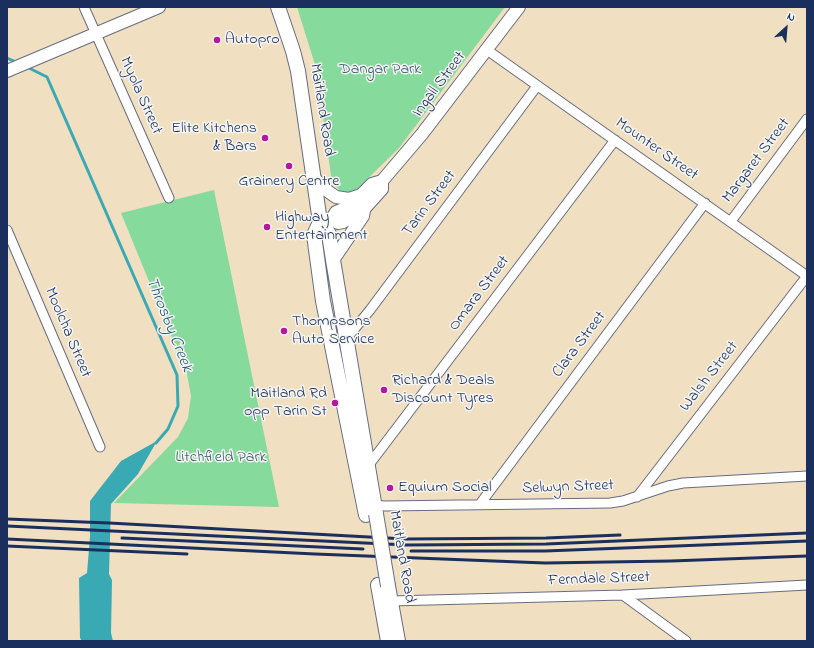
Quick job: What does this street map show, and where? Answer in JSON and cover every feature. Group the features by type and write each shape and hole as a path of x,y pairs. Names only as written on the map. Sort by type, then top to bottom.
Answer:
{"main road":[{"path":"7,71 159,7"},
{"name":"Maitland Road","path":"278,7 293,51 298,72 313,176 329,234 368,466 372,511 383,586 396,640"},
{"name":"Ingall Street","path":"325,221 336,212 348,207 372,184 382,181 422,134 519,7"},
{"name":"Ingall Street","path":"313,176 326,190 336,197 349,198 362,194"},
{"name":"Ingall Street","path":"325,221 338,223 350,219 359,210 364,209 382,189 382,181"},
{"name":"Ingall Street","path":"333,260 363,216 364,209"},
{"name":"Maitland Road","path":"325,221 314,235 323,301 372,511"},
{"name":"Maitland Road","path":"383,586 391,601 396,640"}],"street":[{"name":"Myola Street","path":"84,7 169,198"},
{"name":"Mounter Street","path":"487,50 807,276"},
{"name":"Tarin Street","path":"346,339 370,310 537,86"},
{"name":"Margaret Street","path":"731,221 807,119"},
{"name":"Omara Street","path":"368,466 615,140"},
{"name":"Clara Street","path":"480,504 705,203"},
{"name":"Moolcha Street","path":"7,230 100,447"},
{"name":"Walsh Street","path":"637,497 807,276"},
{"name":"Selwyn Street","path":"372,511 385,506 610,503 637,497 668,486 683,483 807,476"},
{"name":"Ferndale Street","path":"391,601 623,595 807,585"},
{"path":"623,595 686,641"}],"green space":[{"name":"Dangar Park","path":"297,7 505,7 399,148 355,191 345,194 338,192 339,189 332,183 317,71"},
{"name":"Litchfield Park","path":"214,190 279,507 114,503 178,437 188,418 191,396 187,374 121,213"}],"water":[{"path":"157,441 138,474 111,504 109,574 112,580 111,633 113,641 82,641 80,638 79,578 87,573 90,537 90,501 121,461"}],"waterway":[{"name":"Throsby Creek","path":"7,58 18,63"},
{"name":"Throsby Creek","path":"27,67 47,77 177,375 178,406 168,429 156,443"}],"railway":[{"path":"7,519 406,539 546,538 620,535"},
{"path":"7,526 407,545 546,544 807,533"},
{"path":"122,538 363,549"},
{"path":"7,539 315,554 545,563 671,561 807,556"},
{"path":"411,551 545,551 807,541"},
{"path":"7,546 187,554"}],"place":[{"name":"Autopro","path":"217,40"},
{"name":"Elite Kitchens & Bars","path":"265,138"},
{"name":"Grainery Centre","path":"289,166"},
{"name":"Highway Entertainment","path":"267,227"},
{"name":"Thompsons Auto Service","path":"284,331"},
{"name":"Richard & Deals Discount Tyres","path":"384,390"},
{"name":"Maitland Rd opp Tarin St","path":"335,403"},
{"name":"Equium Social","path":"390,488"}]}
